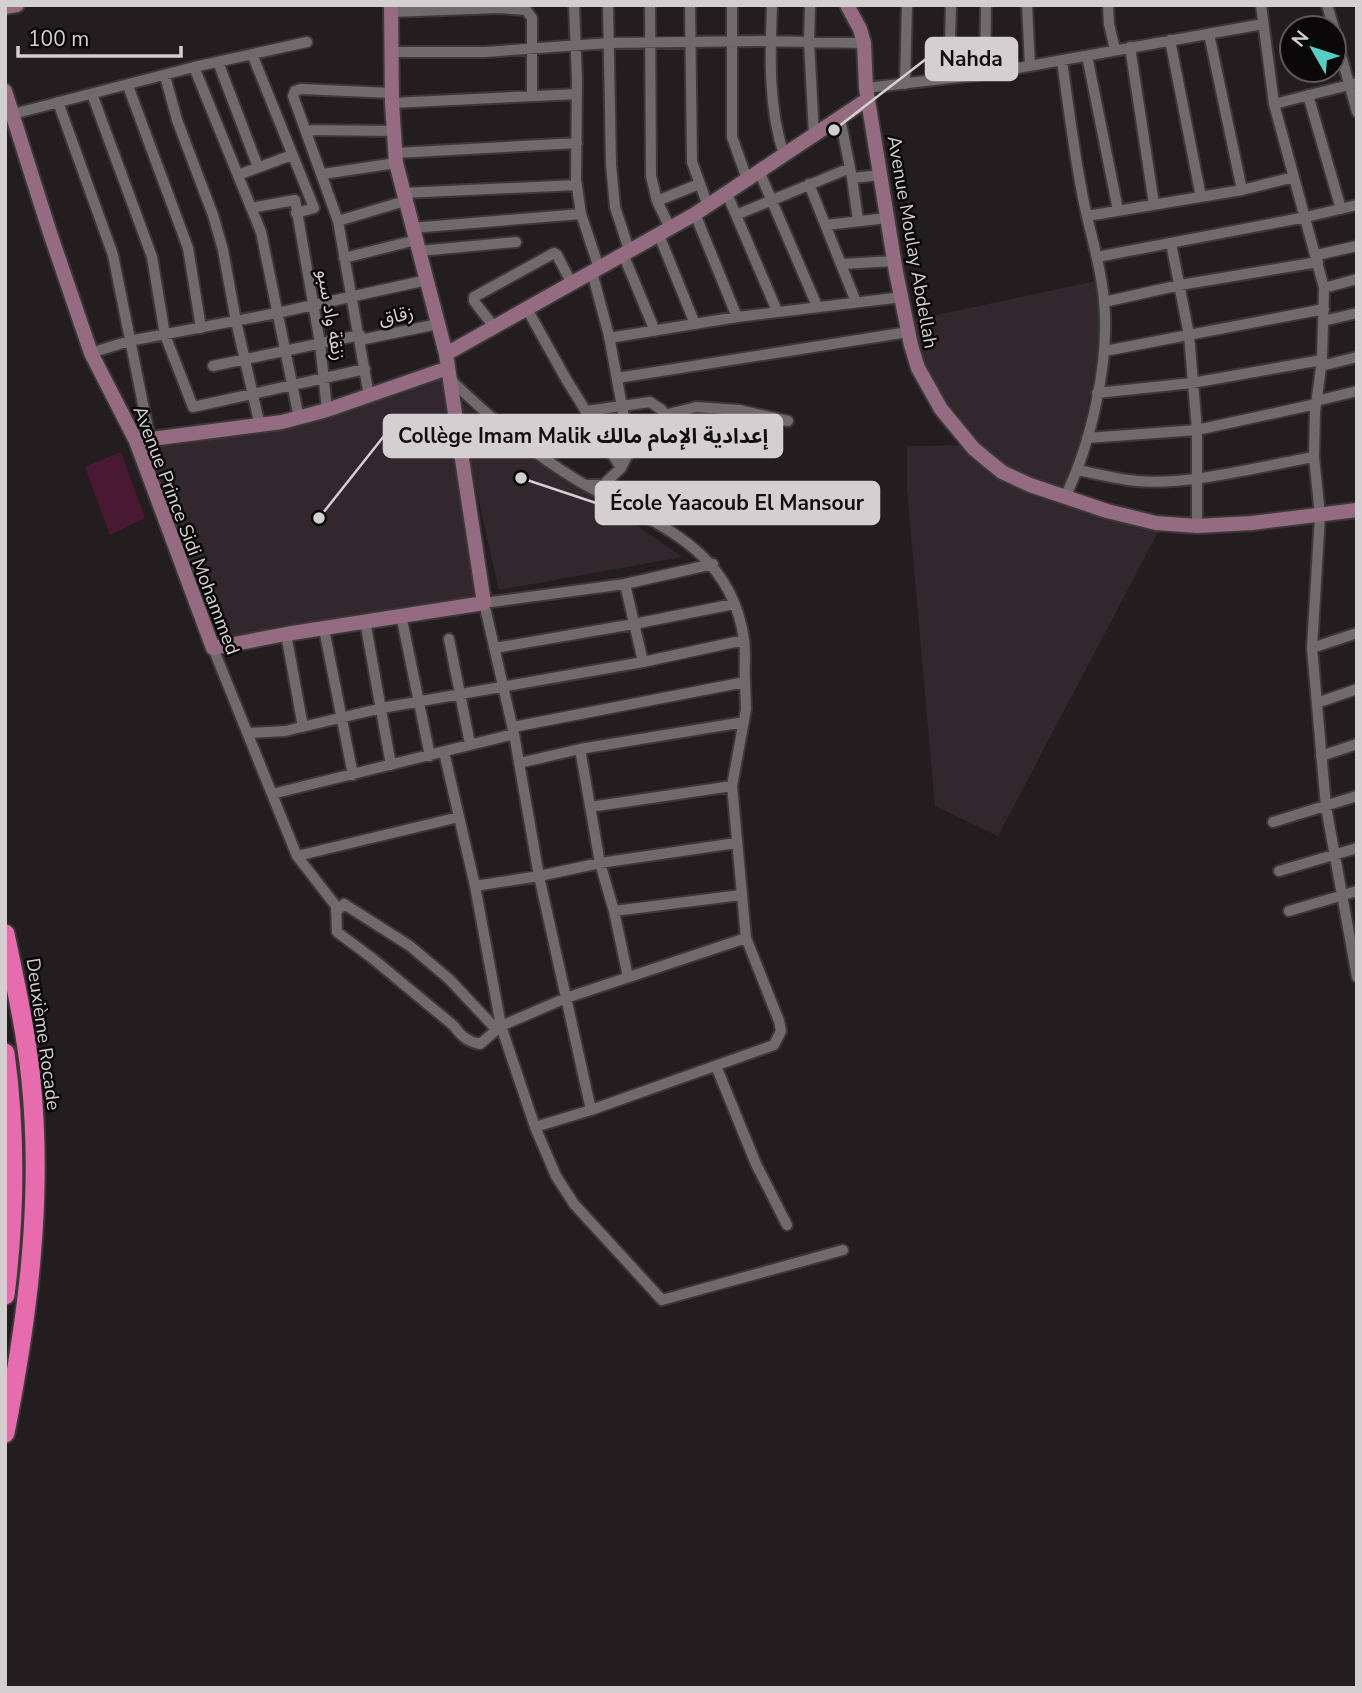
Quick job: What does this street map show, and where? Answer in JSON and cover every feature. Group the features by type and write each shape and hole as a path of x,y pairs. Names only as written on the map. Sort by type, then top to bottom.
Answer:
{"highway":[{"name":"Deuxième Rocade","path":"5,934 19,997 31,1080 36,1173 33,1255 22,1349 5,1433"},
{"path":"5,1053 14,1173 12,1240 5,1295"}],"street":[{"path":"5,7 17,5"},
{"path":"574,5 577,185 630,450 621,467 603,485 589,485 580,481"},
{"path":"608,5 611,165 615,207 626,252 655,331"},
{"path":"650,5 651,176 665,231 695,324"},
{"path":"690,5 692,162 708,206"},
{"path":"732,5 732,137 753,175 772,200 817,306"},
{"path":"772,5 770,41 776,129 784,155"},
{"path":"810,5 809,42 814,135"},
{"name":"Avenue Moulay Abdellah","path":"847,5 864,43 867,93 887,219 908,332 918,368 941,409 974,449 1002,472 1030,485 1107,512 1156,523 1197,526 1252,523 1357,510"},
{"path":"905,84 907,5"},
{"path":"949,78 951,5"},
{"path":"985,74 986,5"},
{"path":"1027,5 1030,66"},
{"path":"1108,5 1115,50"},
{"path":"1261,5 1274,104 1324,288 1322,363 1316,403 1314,457 1320,515 1312,648 1326,807 1343,895 1352,923 1357,977"},
{"path":"532,96 532,18 526,10 391,9 396,158 448,367 484,603 513,730 539,876 591,1110"},
{"path":"58,102 113,256 129,341 143,440 260,426 299,418 448,367 494,327 708,206 840,118 867,93 905,84 985,74 1263,24"},
{"path":"1209,34 1242,190"},
{"path":"1170,40 1200,197"},
{"path":"13,114 194,67 307,42"},
{"path":"391,52 485,52 609,43 864,43"},
{"path":"1130,47 1154,204"},
{"path":"251,208 295,200 296,213 314,208 252,54"},
{"path":"1087,56 1118,210"},
{"path":"1062,61 1081,189 1097,257 1104,302 1105,351 1087,438 1078,470 1065,498"},
{"path":"218,62 258,167"},
{"path":"194,67 261,232 299,418"},
{"path":"164,76 223,250 260,426"},
{"path":"1274,104 1353,84 1357,112"},
{"path":"128,86 188,248 201,328"},
{"path":"369,396 338,221 293,96 297,90 392,98 577,94"},
{"name":"Avenue Prince Sidi Mohammed","path":"5,91 91,353 143,440 213,648 297,856 336,906 337,932 473,1043 480,1044 499,1028"},
{"path":"92,94 152,257 165,335 193,407 365,369"},
{"path":"1308,95 1341,209"},
{"path":"840,118 858,220"},
{"path":"306,130 394,131"},
{"path":"323,174 396,158 577,143"},
{"path":"238,175 292,155"},
{"path":"736,215 809,184 851,173 881,175"},
{"path":"1087,216 1242,190 1294,177"},
{"path":"657,201 699,184"},
{"path":"809,184 856,302"},
{"path":"338,221 404,197 577,185"},
{"path":"727,194 777,311"},
{"path":"1097,257 1357,205"},
{"name":"زنقة واد سبو","path":"296,213 320,343 327,410"},
{"path":"344,258 416,240 581,214"},
{"path":"695,214 737,317"},
{"path":"826,225 887,219"},
{"path":"416,240 516,242"},
{"path":"1171,243 1189,335 1196,430 1197,526"},
{"path":"1104,302 1318,258 1357,246"},
{"path":"494,327 473,300 476,296 554,253 572,284"},
{"path":"842,264 894,261"},
{"path":"1324,288 1357,279"},
{"path":"91,353 129,341 313,306 427,280"},
{"path":"609,338 777,311 902,297"},
{"path":"527,309 621,467"},
{"path":"1105,351 1189,335 1324,315 1357,313"},
{"name":"زقاق","path":"213,366 320,343 438,324"},
{"path":"617,378 908,332"},
{"path":"1097,393 1192,383 1357,358"},
{"path":"448,367 510,433 580,481 681,537 713,564 731,592 744,639 746,709 732,786 736,843 746,938 781,1031 774,1045 535,1127"},
{"path":"1087,438 1196,430 1357,391"},
{"path":"586,411 650,402 664,415 673,435"},
{"path":"664,415 696,407 739,410 788,421"},
{"path":"1078,470 1138,481 1197,477 1314,457"},
{"path":"213,648 401,615 625,584 713,564"},
{"path":"625,584 643,662"},
{"path":"495,648 734,604"},
{"path":"401,615 430,756"},
{"path":"365,621 391,765"},
{"path":"324,629 353,775"},
{"path":"1312,648 1357,633"},
{"path":"286,634 303,727"},
{"path":"449,639 458,696 470,744"},
{"path":"248,733 303,727 382,708 643,662 744,639"},
{"path":"272,794 430,756 513,730 744,682"},
{"path":"1317,703 1357,689"},
{"path":"519,763 580,749 744,722"},
{"path":"1321,756 1357,744"},
{"path":"580,749 600,863 614,911 628,977"},
{"path":"444,752 475,886 499,1028 535,1127 556,1176 574,1204 662,1300 844,1250"},
{"path":"590,807 732,786"},
{"path":"1273,822 1357,796"},
{"path":"297,856 459,817"},
{"path":"475,886 600,863 736,843"},
{"path":"1279,871 1357,848"},
{"path":"1289,911 1357,891"},
{"path":"614,911 741,895"},
{"path":"336,912 344,904 355,909 410,946 449,979 499,1028"},
{"path":"499,1028 566,998 746,938"},
{"path":"716,1066 756,1164 787,1225"}],"shaded area":[{"path":"1101,280 1097,358 1076,469 1066,496 1165,519 998,836 935,806 907,490 907,446 972,445 930,388 908,321"},
{"path":"451,368 456,399 682,557 499,590 458,409 480,595 406,616 220,652 136,442 282,423"},
{"path":"121,452 145,518 110,535 85,467"}],"place":[{"name":"Nahda","path":"834,130"},
{"name":"École Yaacoub El Mansour","path":"521,478"},
{"name":"Collège Imam Malik إعدادية الإمام مالك","path":"319,518"}]}
